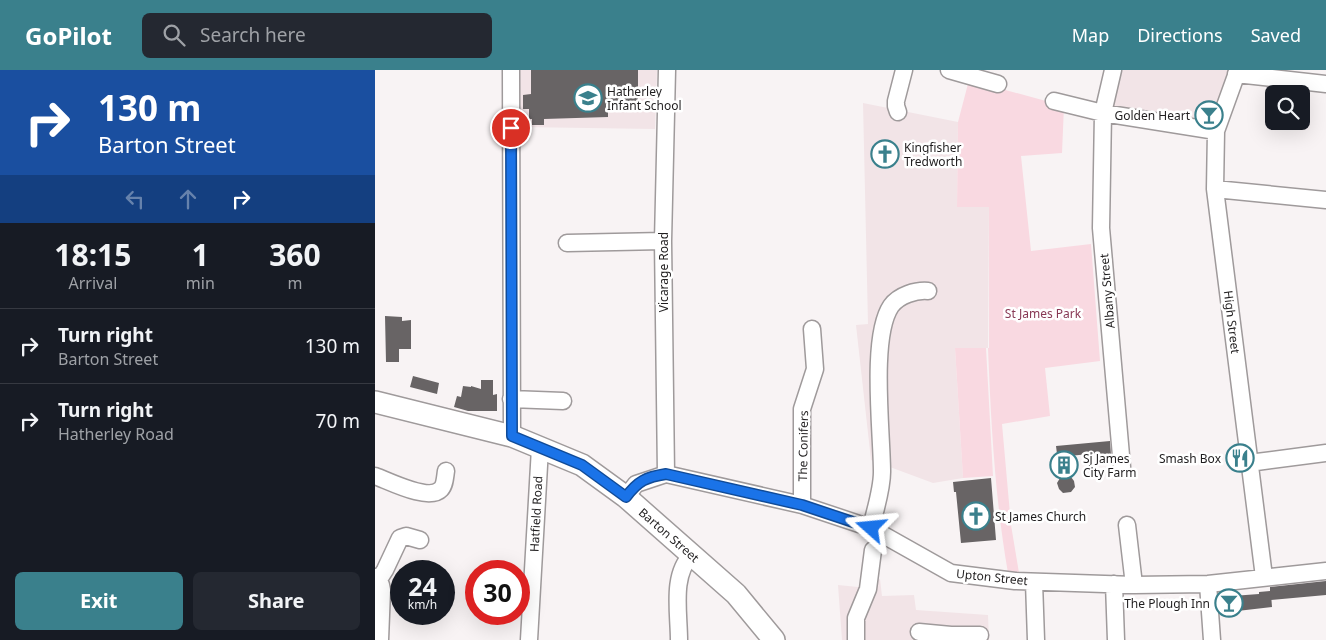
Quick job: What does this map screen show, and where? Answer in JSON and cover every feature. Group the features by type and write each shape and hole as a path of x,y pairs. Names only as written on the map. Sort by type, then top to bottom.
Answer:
{"main road":[{"name":"Barton Street","path":"376,404 512,436 582,465 626,497 736,594 774,640"}],"street":[{"path":"511,70 512,436"},
{"name":"Vicarage Road","path":"666,474 663,241 667,70"},
{"path":"898,112 896,101 903,70"},
{"path":"949,70 998,84"},
{"name":"Albany Street","path":"1113,70 1103,114 1101,228 1122,467"},
{"path":"1237,72 1326,84"},
{"name":"High Street","path":"1237,72 1216,131 1215,189 1264,576"},
{"path":"1054,101 1103,114 1216,131"},
{"path":"1215,189 1326,200"},
{"path":"567,243 663,241"},
{"path":"871,528 882,474 879,363 887,316 892,305 908,294 919,290 928,291"},
{"name":"The Conifers","path":"802,505 802,409 815,369 812,329"},
{"path":"511,399 563,401"},
{"name":"Hatfield Road","path":"529,640 540,448"},
{"path":"1249,463 1326,453"},
{"path":"375,476 419,493 429,494 435,493 443,486 446,471"},
{"name":"Upton Street","path":"626,497 636,484 657,475 666,474 802,505 871,528 951,573 1033,582 1133,585 1208,584 1264,576 1326,571"},
{"path":"1127,525 1133,585"},
{"path":"380,640 382,590 377,579 385,570 400,538 406,536 420,540"},
{"path":"855,640 856,618 868,589 873,550"},
{"path":"679,640 679,577 684,562 692,555"},
{"path":"1033,582 1036,640"},
{"path":"1114,584 1116,640"},
{"path":"1208,584 1212,640"},
{"path":"919,632 951,637 980,635"}],"shaded area":[{"name":"Hatherley Infant School","path":"519,70 657,70 655,129 520,127"},
{"path":"1113,70 1238,70 1216,131 1103,113"},
{"path":"863,103 958,122 957,206 989,206 988,348 955,348 963,478 933,483 871,460 856,325 868,324"},
{"path":"880,579 882,596 914,595 916,610 988,615 989,640 842,640 838,585 858,587"}],"green space":[{"name":"St James Park","path":"969,80 1064,106 1062,153 1021,156 1031,251 1091,244 1100,361 1045,368 1050,416 1002,424 1011,525 1019,573 1008,573 994,461 988,348 989,207 957,207 958,122"},
{"path":"955,348 986,348 993,476 963,478"}],"building":[{"name":"Hatherley Infant School","path":"531,70 638,70 638,103 614,104 614,108 608,108 608,117 544,119 544,125 532,125 532,119 529,119 529,109 523,109 523,95 531,94"},
{"path":"385,316 402,317 402,321 411,320 411,349 399,349 399,362 386,362"},
{"path":"413,376 439,383 437,394 410,387"},
{"path":"481,380 493,380 493,395 497,394 497,411 468,411 454,407 457,396 461,397 463,386 481,389"},
{"name":"Sj James City Farm","path":"1110,441 1111,455 1099,456 1099,453 1069,456 1071,477 1075,487 1071,492 1063,493 1057,483 1060,478 1056,446"},
{"name":"St James Church","path":"991,478 996,540 961,543 956,492 954,492 953,482"},
{"path":"1326,581 1326,595 1271,600 1272,607 1220,613 1219,597 1259,594 1259,592 1270,591 1270,587"}],"place":[{"name":"Hatherley Infant School","path":"588,98"},
{"name":"Golden Heart","path":"1209,115"},
{"name":"Kingfisher Tredworth","path":"885,154"},
{"name":"Smash Box","path":"1240,458"},
{"name":"Sj James City Farm","path":"1064,465"},
{"name":"St James Church","path":"976,516"},
{"name":"The Plough Inn","path":"1229,603"}],"route":[{"path":"511,128 512,436 582,465 626,497 636,484 657,475 666,474 802,505 871,528"}]}
